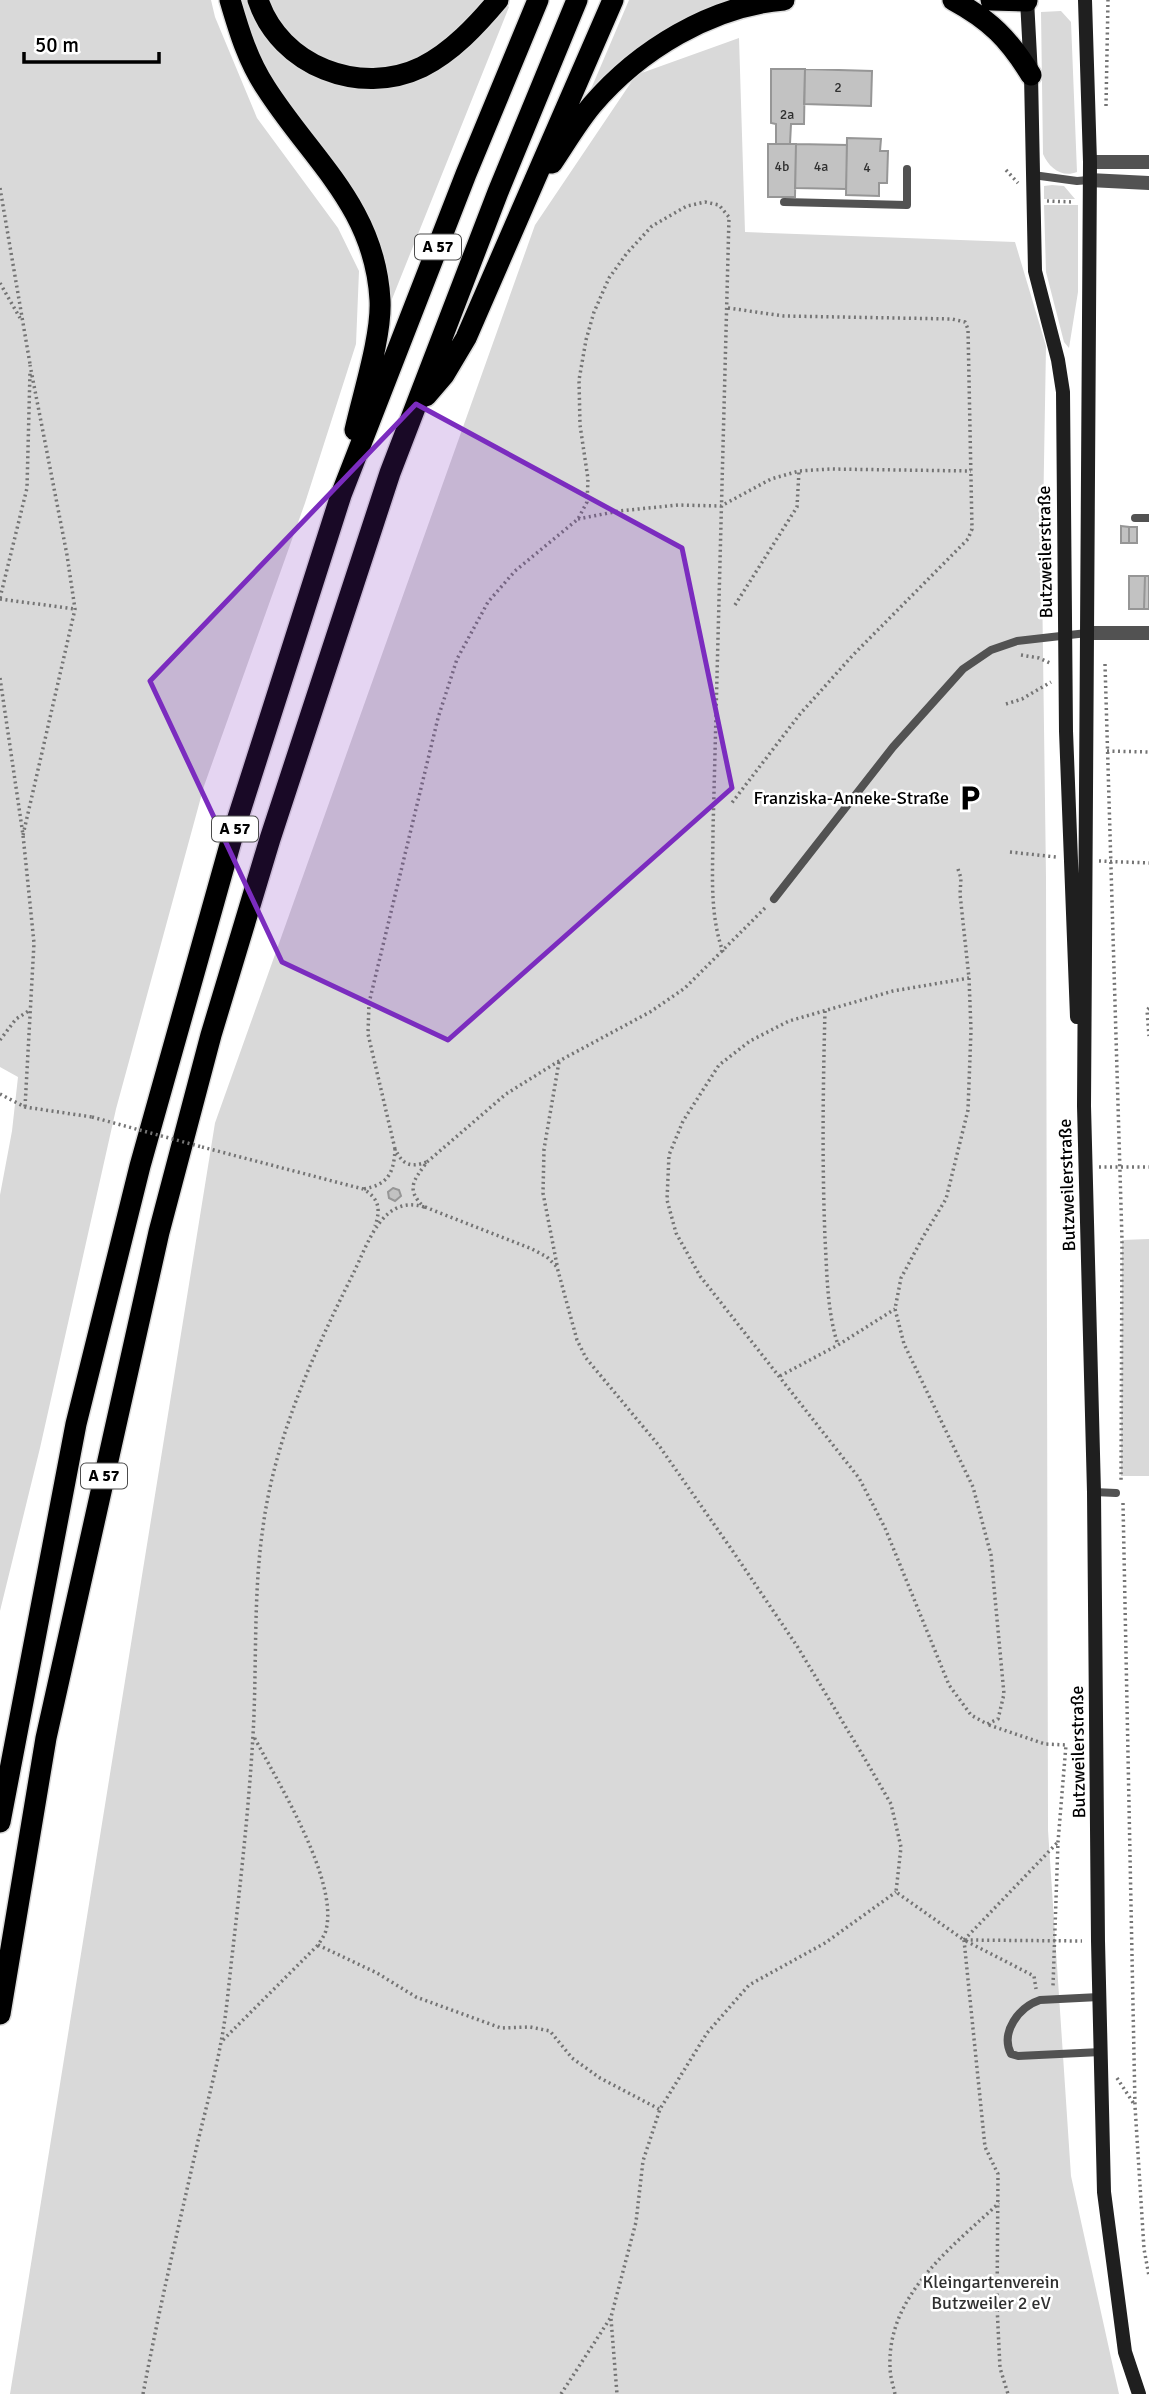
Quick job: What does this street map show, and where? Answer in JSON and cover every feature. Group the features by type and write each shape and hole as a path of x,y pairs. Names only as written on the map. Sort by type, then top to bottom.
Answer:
{"highway":[{"path":"230,0 255,71 273,99 339,184 359,219 377,266 380,303 376,335 341,495"},
{"path":"258,0 275,31 296,53 331,72 364,79 399,75 422,67 448,51 498,0"},
{"name":"A 57","path":"0,1822 76,1424 140,1166 235,827 341,495 466,174 538,0"},
{"name":"A 57","path":"0,2014 46,1738 159,1232 211,1035 270,839 390,473 498,192 577,0"},
{"path":"415,408 444,375 466,338 614,0"},
{"path":"523,205 592,106 641,60 700,23 746,7 784,0"},
{"path":"953,0 999,30 1031,75"},
{"path":"991,0 1028,0"}],"main road":[{"name":"Butzweilerstraße","path":"1028,0 1035,271 1058,360 1063,392 1070,858 1075,993 1084,1106"},
{"name":"Butzweilerstraße","path":"1085,0 1090,162 1084,1106 1094,1492 1099,1997 1104,2192 1125,2352 1139,2394"}],"street":[{"path":"1090,162 1149,162"},
{"path":"1089,180 1149,183"},
{"path":"1087,633 1149,633"}],"lane":[{"path":"784,202 907,205 907,169"},
{"path":"1032,175 1089,180"},
{"path":"1135,518 1149,518"},
{"path":"774,899 893,747 963,669 991,650 1017,641 1087,633"},
{"path":"1094,1492 1119,1493"},
{"path":"1099,1997 1038,2000 1021,2011 1012,2024 1007,2036 1007,2046 1011,2054 1018,2056 1101,2052"}],"path":[{"path":"1106,109 1108,0"},
{"path":"0,188 75,609 23,835"},
{"path":"723,952 713,906 713,843 729,217 719,205 705,202 687,206 652,226 609,278 594,312 579,380 580,425 588,479 587,502 578,519 515,571 488,602 457,659 438,718 369,1003 368,1034 395,1149 401,1160 407,1165 416,1166 427,1161 506,1094 650,1012 685,988 723,952 774,899"},
{"path":"0,283 23,323"},
{"path":"728,308 784,316 952,318 965,323 968,329 972,529 968,539 853,655 800,714 731,804"},
{"path":"30,365 27,488 0,598 75,609"},
{"path":"578,519 619,511 678,505 721,506 771,479 799,471 971,471"},
{"path":"735,605 797,506 799,471"},
{"path":"1104,632 1122,1240 1122,1485"},
{"path":"991,650 1039,658 1048,661 1052,666"},
{"path":"1053,673 1055,693"},
{"path":"0,678 23,835 34,943 25,1107"},
{"path":"1006,704 1022,699 1054,680"},
{"path":"1107,751 1149,752"},
{"path":"1010,852 1070,858"},
{"path":"1087,860 1149,863"},
{"path":"958,869 969,978 971,1030 968,1110 946,1199 901,1278 895,1309 904,1344 973,1487 991,1555 1004,1694 998,1719 988,1724"},
{"path":"969,978 893,990 789,1021 750,1041 719,1065 683,1121 669,1155 667,1200 676,1233 700,1276 859,1478 885,1528 948,1685 971,1715 988,1724 1045,1744 1066,1745 1058,1842 1053,1999"},
{"path":"1149,1009 1149,1036"},
{"path":"0,1041 16,1019 30,1010"},
{"path":"825,1011 822,1169 827,1273 833,1329 838,1345"},
{"path":"559,1062 546,1136 543,1193 557,1267 577,1340 586,1358 660,1447 797,1646 891,1804 901,1847 896,1892 825,1943 749,1985 707,2033 660,2109 643,2161 636,2222 611,2318 561,2394"},
{"path":"0,1094 25,1107 92,1117 363,1189 371,1194 378,1204 379,1210 372,1234"},
{"path":"363,1189 374,1188 388,1177 394,1164 395,1149"},
{"path":"424,1207 412,1192 414,1182 427,1161"},
{"path":"1086,1168 1118,1165 1149,1167"},
{"path":"144,2394 155,2328 221,2041 241,1881 253,1734 256,1627 263,1526 276,1464 302,1383 372,1234 387,1213 396,1208 414,1204 424,1207 532,1249 547,1257 557,1267"},
{"path":"780,1376 838,1345 895,1309"},
{"path":"1119,1493 1135,2106 1144,2249 1149,2276"},
{"path":"221,2041 318,1945 326,1931 327,1898 318,1862 253,1734"},
{"path":"1008,2394 1000,2368 997,2306 998,2174 985,2147 964,1940 1058,1842"},
{"path":"896,1892 964,1940 1034,1976 1038,2000"},
{"path":"964,1940 1098,1941"},
{"path":"318,1945 377,1973 416,1997 501,2028 530,2027 550,2031 572,2058 600,2078 660,2109"},
{"path":"895,2394 890,2368 892,2341 910,2296 929,2268 999,2203"},
{"path":"611,2318 617,2394"}],"highlighted area":[{"path":"416,404 682,548 732,788 448,1040 282,962 150,681"}],"green space":[{"path":"0,0 211,0 215,17 257,118 338,228 359,271 356,344 305,503 204,786 116,1109 40,1448 0,1611 0,1195 12,1131 18,1077 0,1067"},
{"path":"239,0 248,0 294,64 322,79 365,88 379,88 448,63 467,48 507,5 509,7 390,304 383,256 365,211 339,170 273,83 256,48"},
{"path":"268,0 486,0 460,28 431,51 398,65 361,68 325,60 309,51 287,31"},
{"path":"629,0 734,0 594,91 591,89"},
{"path":"1061,11 1071,22 1077,172 1071,174 1061,173 1049,164 1043,154 1041,12"},
{"name":"Kleingartenverein Butzweiler 2 eV","path":"739,38 745,232 1015,242 1046,346 1042,578 1046,877 1048,1830 1071,2176 1119,2394 10,2394 215,1123 535,225 636,75"},
{"path":"1044,186 1064,186 1075,199 1044,199"},
{"path":"1044,205 1078,205 1078,292 1069,348 1064,342 1046,272"},
{"path":"1149,1239 1149,1476 1121,1476 1122,1240"}],"building":[{"path":"771,69 805,69 804,124 791,124 790,144 776,144 776,124 771,123"},
{"path":"805,69 872,71 871,106 804,104"},
{"path":"847,138 881,139 880,151 888,151 887,183 879,183 879,196 846,195"},
{"path":"768,144 796,144 795,197 768,197"},
{"path":"796,144 847,145 846,189 795,188"},
{"path":"1121,526 1129,527 1129,543 1121,543"},
{"path":"1129,527 1137,527 1137,543 1129,543"},
{"path":"1129,576 1145,576 1144,609 1129,609"},
{"path":"1145,576 1149,576 1149,609 1144,609"},
{"path":"393,1188 399,1190 401,1196 395,1201 389,1198 388,1192"}],"place":[{"name":"Franziska-Anneke-Straße","path":"970,798"}]}
